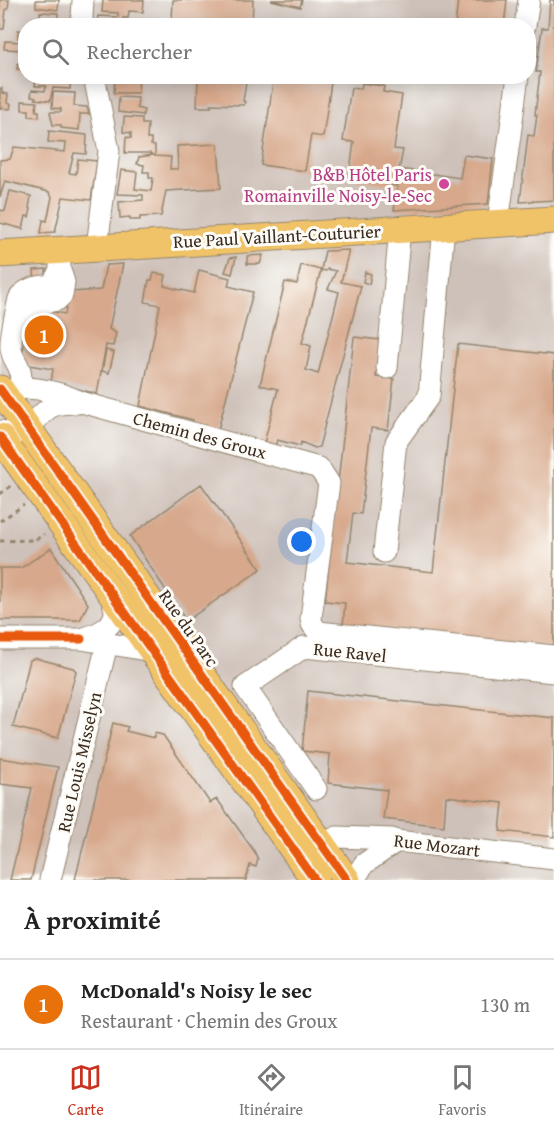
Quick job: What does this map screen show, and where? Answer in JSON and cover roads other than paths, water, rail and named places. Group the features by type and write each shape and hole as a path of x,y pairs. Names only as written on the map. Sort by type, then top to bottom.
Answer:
{"main road":[{"name":"Rue Paul Vaillant-Couturier","path":"0,254 60,260 97,247 554,220"},
{"name":"Rue du Parc","path":"12,392 36,422 316,848 315,880"},
{"name":"Rue du Parc","path":"0,437 198,716 316,848 355,875"}],"street":[{"path":"82,18 83,0"},
{"path":"526,18 529,0"},
{"path":"96,84 109,151 97,247"},
{"path":"498,223 517,84"},
{"path":"384,552 396,442 429,396 444,226"},
{"path":"387,368 400,229"},
{"path":"12,392 22,377 11,348 19,299 22,292 52,285 60,260"},
{"name":"Chemin des Groux","path":"12,392 62,394 81,402 319,468 329,483 311,618 318,632 554,656"},
{"name":"Chemin des Groux","path":"36,422 52,407 64,403 81,402"},
{"path":"0,431 11,434 36,422"},
{"path":"81,639 99,633 110,623 115,612 111,593"},
{"path":"0,639 81,639 152,651"},
{"name":"Rue Louis Misselyn","path":"51,880 107,645"},
{"name":"Rue Ravel","path":"316,789 245,687 304,647 554,672"},
{"name":"Rue Mozart","path":"316,848 392,839 554,859"},
{"path":"355,875 397,841"},
{"path":"316,848 324,880"}],"place":[{"name":"B&B Hôtel Paris Romainville Noisy-le-Sec","path":"444,184"},
{"name":"McDonald's Noisy le sec","path":"44,335"}]}
